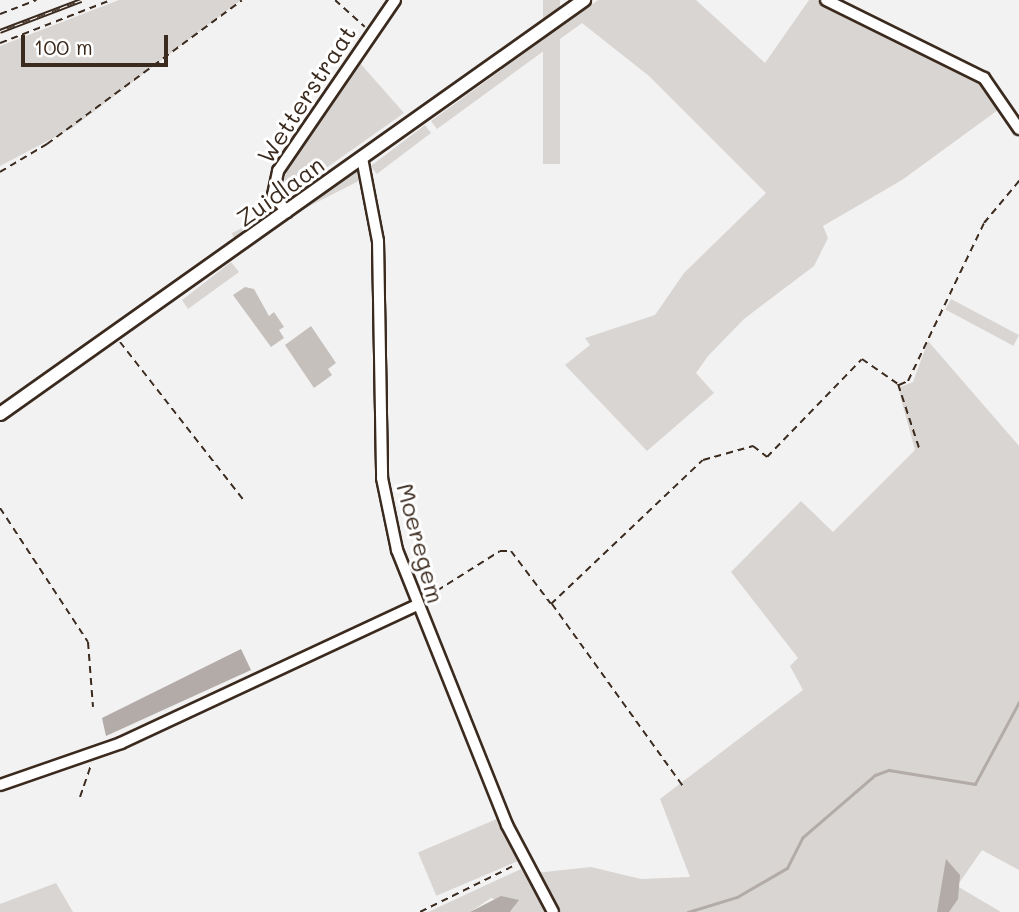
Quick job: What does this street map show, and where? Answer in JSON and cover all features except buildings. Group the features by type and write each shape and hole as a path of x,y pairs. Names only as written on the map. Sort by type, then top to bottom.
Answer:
{"main road":[{"name":"Zuidlaan","path":"0,414 584,0"}],"street":[{"name":"Wetterstraat","path":"287,212 273,195 278,171 394,0"},
{"path":"826,0 984,78 1019,129"},
{"name":"Moeregem","path":"362,158 378,241 382,478 415,606 524,861 553,912"},
{"path":"0,785 92,755 415,606"}],"path":[{"path":"0,14 36,0"},
{"path":"0,43 111,0"},
{"path":"0,172 47,144 242,0"},
{"path":"335,0 371,32"},
{"path":"898,384 908,381 984,223 1019,181"},
{"path":"114,334 244,502"},
{"path":"551,604 703,460 753,446 767,457 862,359 898,384 919,448"},
{"path":"0,508 88,642 93,707"},
{"path":"415,606 500,551 522,561 684,788"},
{"path":"80,797 92,755"},
{"path":"420,912 524,861"}],"shaded area":[{"path":"119,0 241,0 72,128 0,166 0,46"},
{"path":"543,0 560,0 560,164 543,164"},
{"path":"598,0 696,0 765,63 809,0 817,0 958,68 986,86 1002,107 902,180 823,226 828,238 814,266 744,319 708,356 696,373 714,393 647,451 565,365 590,345 585,338 655,315 684,273 766,193 649,76 582,23 437,129 431,121"},
{"path":"359,62 404,113 305,183 290,187 284,179 288,168"},
{"path":"425,125 431,133 377,174 371,166"},
{"path":"360,168 365,178 237,243 232,233"},
{"path":"231,262 239,272 188,309 182,300"},
{"path":"951,299 1019,335 1013,346 945,310"},
{"path":"928,341 1019,446 1019,870 982,850 957,886 1001,912 561,912 535,873 591,867 641,879 690,877 660,799 803,690 790,666 798,658 731,572 801,501 833,532 915,450 898,388 913,382"},
{"path":"241,649 251,670 106,736 102,718"},
{"path":"499,818 517,861 436,896 418,852"},
{"path":"946,859 960,875 958,899 949,912 937,912"},
{"path":"521,869 550,912 510,912 515,906 491,898 470,912 428,912"},
{"path":"56,883 73,912 0,912 0,904"},
{"path":"501,896 519,900 510,912 470,912"}],"waterway":[{"path":"688,912 737,897 787,868 802,838 875,775 889,770 975,784 1019,702"}],"railway":[{"path":"0,31 81,0"}]}
